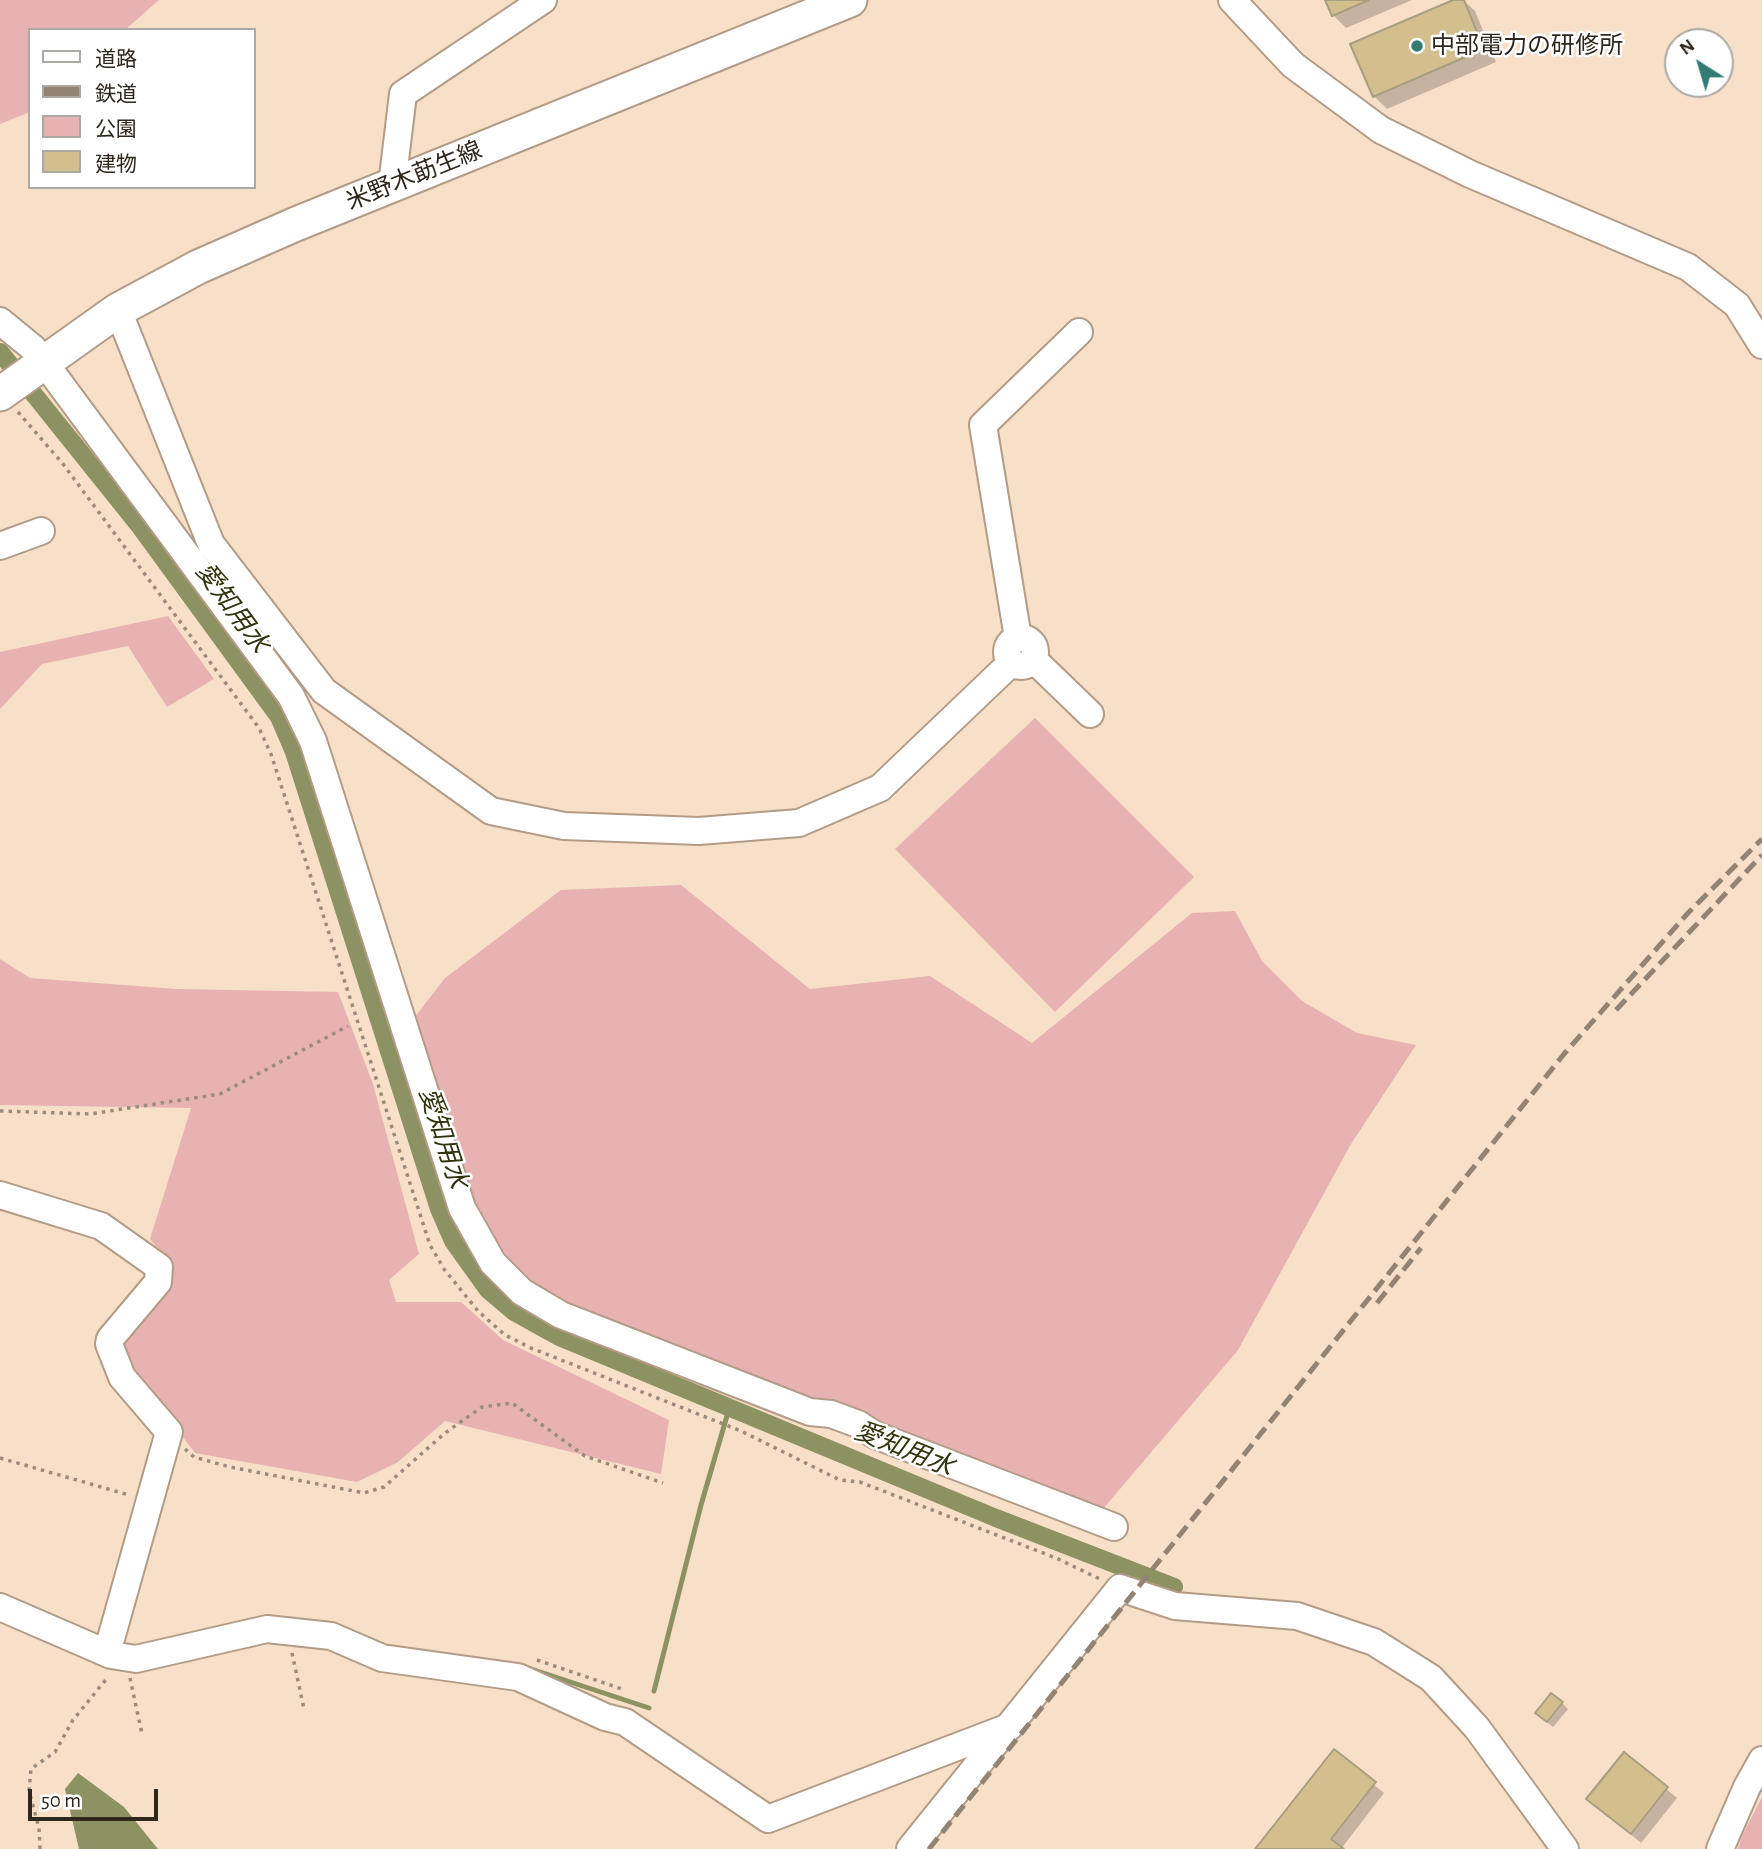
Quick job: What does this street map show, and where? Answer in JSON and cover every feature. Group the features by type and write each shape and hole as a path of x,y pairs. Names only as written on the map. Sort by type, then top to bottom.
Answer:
{"main road":[{"name":"米野木莇生線","path":"7,398 42,363 118,310 198,267 850,0"}],"street":[{"path":"393,185 403,94 543,0"},
{"path":"1232,0 1293,65 1381,130 1470,174 1688,267 1737,305 1762,345"},
{"path":"118,310 211,544 324,691 491,811 564,826 699,831 799,823 880,788 1021,653"},
{"path":"0,321 33,348 281,682 302,716 313,741 462,1209 493,1263 522,1292 561,1315 810,1412 831,1414 858,1424 875,1435 1114,1527"},
{"path":"1079,332 983,425 1021,653 1090,714"},
{"path":"0,545 41,531"},
{"path":"0,1195 102,1226 159,1267 158,1282 110,1339 109,1344 122,1377 169,1432 148,1500 116,1655"},
{"path":"910,1849 1120,1588 1175,1606 1297,1616 1374,1642 1431,1678 1477,1728 1565,1849"},
{"path":"0,1607 116,1655 136,1659 267,1629 331,1636 382,1658 518,1677 605,1717 625,1722 768,1819 1009,1727"},
{"path":"1720,1849 1746,1787 1762,1760"}],"path":[{"path":"7,398 62,464 259,728 271,754 422,1223 444,1269 478,1311 505,1335 531,1348 741,1431 840,1480 860,1482 1056,1558 1120,1588"},
{"path":"0,1111 90,1114 220,1094 348,1026"},
{"path":"169,1432 194,1457 364,1493 384,1487 444,1433 482,1407 512,1403 585,1456 663,1483"},
{"path":"0,1458 148,1500"},
{"path":"290,1631 289,1640 304,1709"},
{"path":"40,1849 39,1828 29,1791 31,1769 55,1752 73,1720 108,1677 116,1655 127,1664 142,1734"}],"green space":[{"path":"0,0 159,0 127,28 28,28 28,113 0,124"},
{"path":"168,616 214,679 167,707 128,646 42,664 0,709 0,652"},
{"path":"1035,718 1194,877 1055,1012 895,849"},
{"path":"681,885 810,989 930,976 1032,1043 1192,913 1235,911 1262,961 1302,1001 1357,1033 1416,1045 1351,1144 1238,1350 1103,1509 817,1418 722,1393 506,1274 462,1203 414,1018 445,978 561,890"},
{"path":"0,959 30,978 176,989 338,992 373,1084 419,1254 389,1280 396,1302 461,1302 503,1340 669,1420 661,1474 445,1421 398,1462 357,1482 195,1453 112,1344 169,1262 150,1239 191,1108 0,1105"},
{"path":"1762,1797 1762,1849 1738,1849 1741,1838"}],"shaded area":[{"path":"78,1773 124,1807 158,1849 79,1849 65,1789"}],"building":[{"path":"1325,0 1369,0 1332,16"},
{"name":"中部電力の研修所","path":"1453,0 1464,0 1484,49 1373,97 1350,44"},
{"path":"1551,1693 1563,1702 1547,1722 1535,1713"},
{"path":"1334,1749 1376,1782 1331,1839 1344,1849 1255,1849"},
{"path":"1624,1752 1668,1787 1631,1834 1586,1799"}],"waterway":[{"name":"愛知用水","path":"0,352 138,524 279,717 294,752 439,1209 453,1241 488,1290 514,1312 559,1337 996,1518 1174,1587"},
{"path":"654,1691 701,1505 729,1409"},
{"path":"522,1666 649,1708"}],"railway":[{"path":"929,1849 1564,1054 1688,913 1762,839"},
{"path":"1616,1010 1762,855"},
{"path":"1377,1303 1421,1248"}],"place":[{"name":"中部電力の研修所","path":"1417,46"}]}
